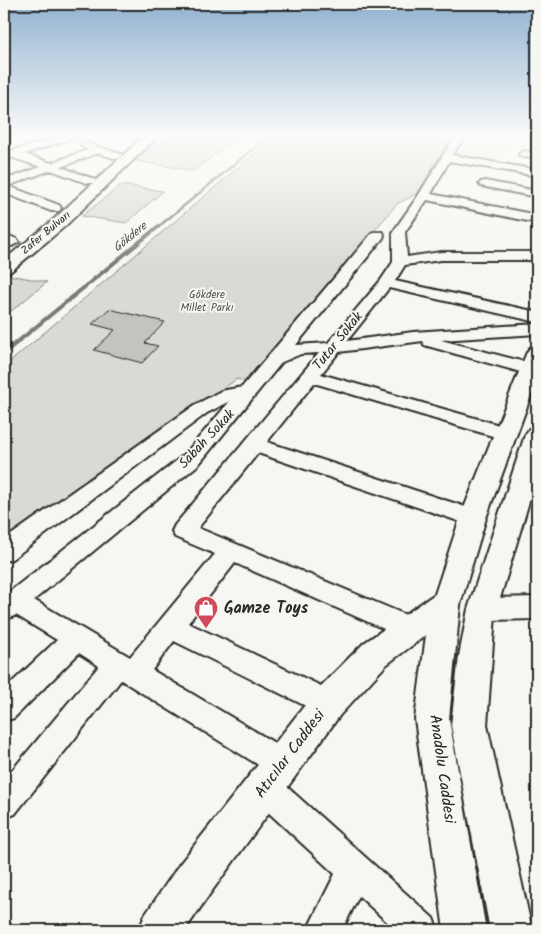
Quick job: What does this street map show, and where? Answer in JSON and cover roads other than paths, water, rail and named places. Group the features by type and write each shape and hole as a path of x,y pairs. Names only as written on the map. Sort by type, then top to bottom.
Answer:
{"main road":[{"name":"Zafer Bulvarı","path":"40,219 90,180"},
{"name":"Zafer Bulvarı","path":"4,268 58,224 105,180"},
{"name":"Zafer Bulvarı","path":"7,243 26,230"},
{"path":"482,613 477,622 465,624 453,619 447,603 473,518 534,360"},
{"path":"511,930 468,725 475,656 482,613 537,435"},
{"name":"Atıcılar Caddesi","path":"160,930 194,880 328,703 374,654 447,603"},
{"name":"Anadolu Caddesi","path":"447,603 439,653 432,719 466,930"}],"street":[{"path":"4,184 16,180"},
{"path":"433,180 399,232 400,262 441,256 537,256"},
{"path":"484,184 537,194"},
{"path":"4,189 55,208"},
{"path":"424,196 537,219"},
{"name":"Sabah Sokak","path":"9,605 192,459 378,235"},
{"name":"Tutar Sokak","path":"231,551 183,532 255,445 400,262"},
{"path":"386,282 537,317"},
{"path":"276,358 299,349 331,348 413,337 537,329"},
{"path":"413,337 534,360"},
{"path":"310,376 506,434"},
{"path":"4,552 201,409 226,395 249,392"},
{"path":"255,445 473,518"},
{"path":"8,790 125,668 170,627 231,551 409,628"},
{"path":"9,605 77,638 125,668 274,776 355,869 421,930"},
{"path":"482,613 537,608"},
{"path":"170,627 328,703"},
{"path":"4,708 77,638"},
{"path":"324,930 355,869"}],"waterway":[{"name":"Gökdere","path":"158,227 216,180"},
{"name":"Gökdere","path":"15,344 159,226"},
{"name":"Gökdere","path":"4,353 17,342"}],"place":[{"name":"Gamze Toys","path":"206,629"}],"park label":[{"name":"Gökdere Millet Parkı","path":"207,301"}]}
